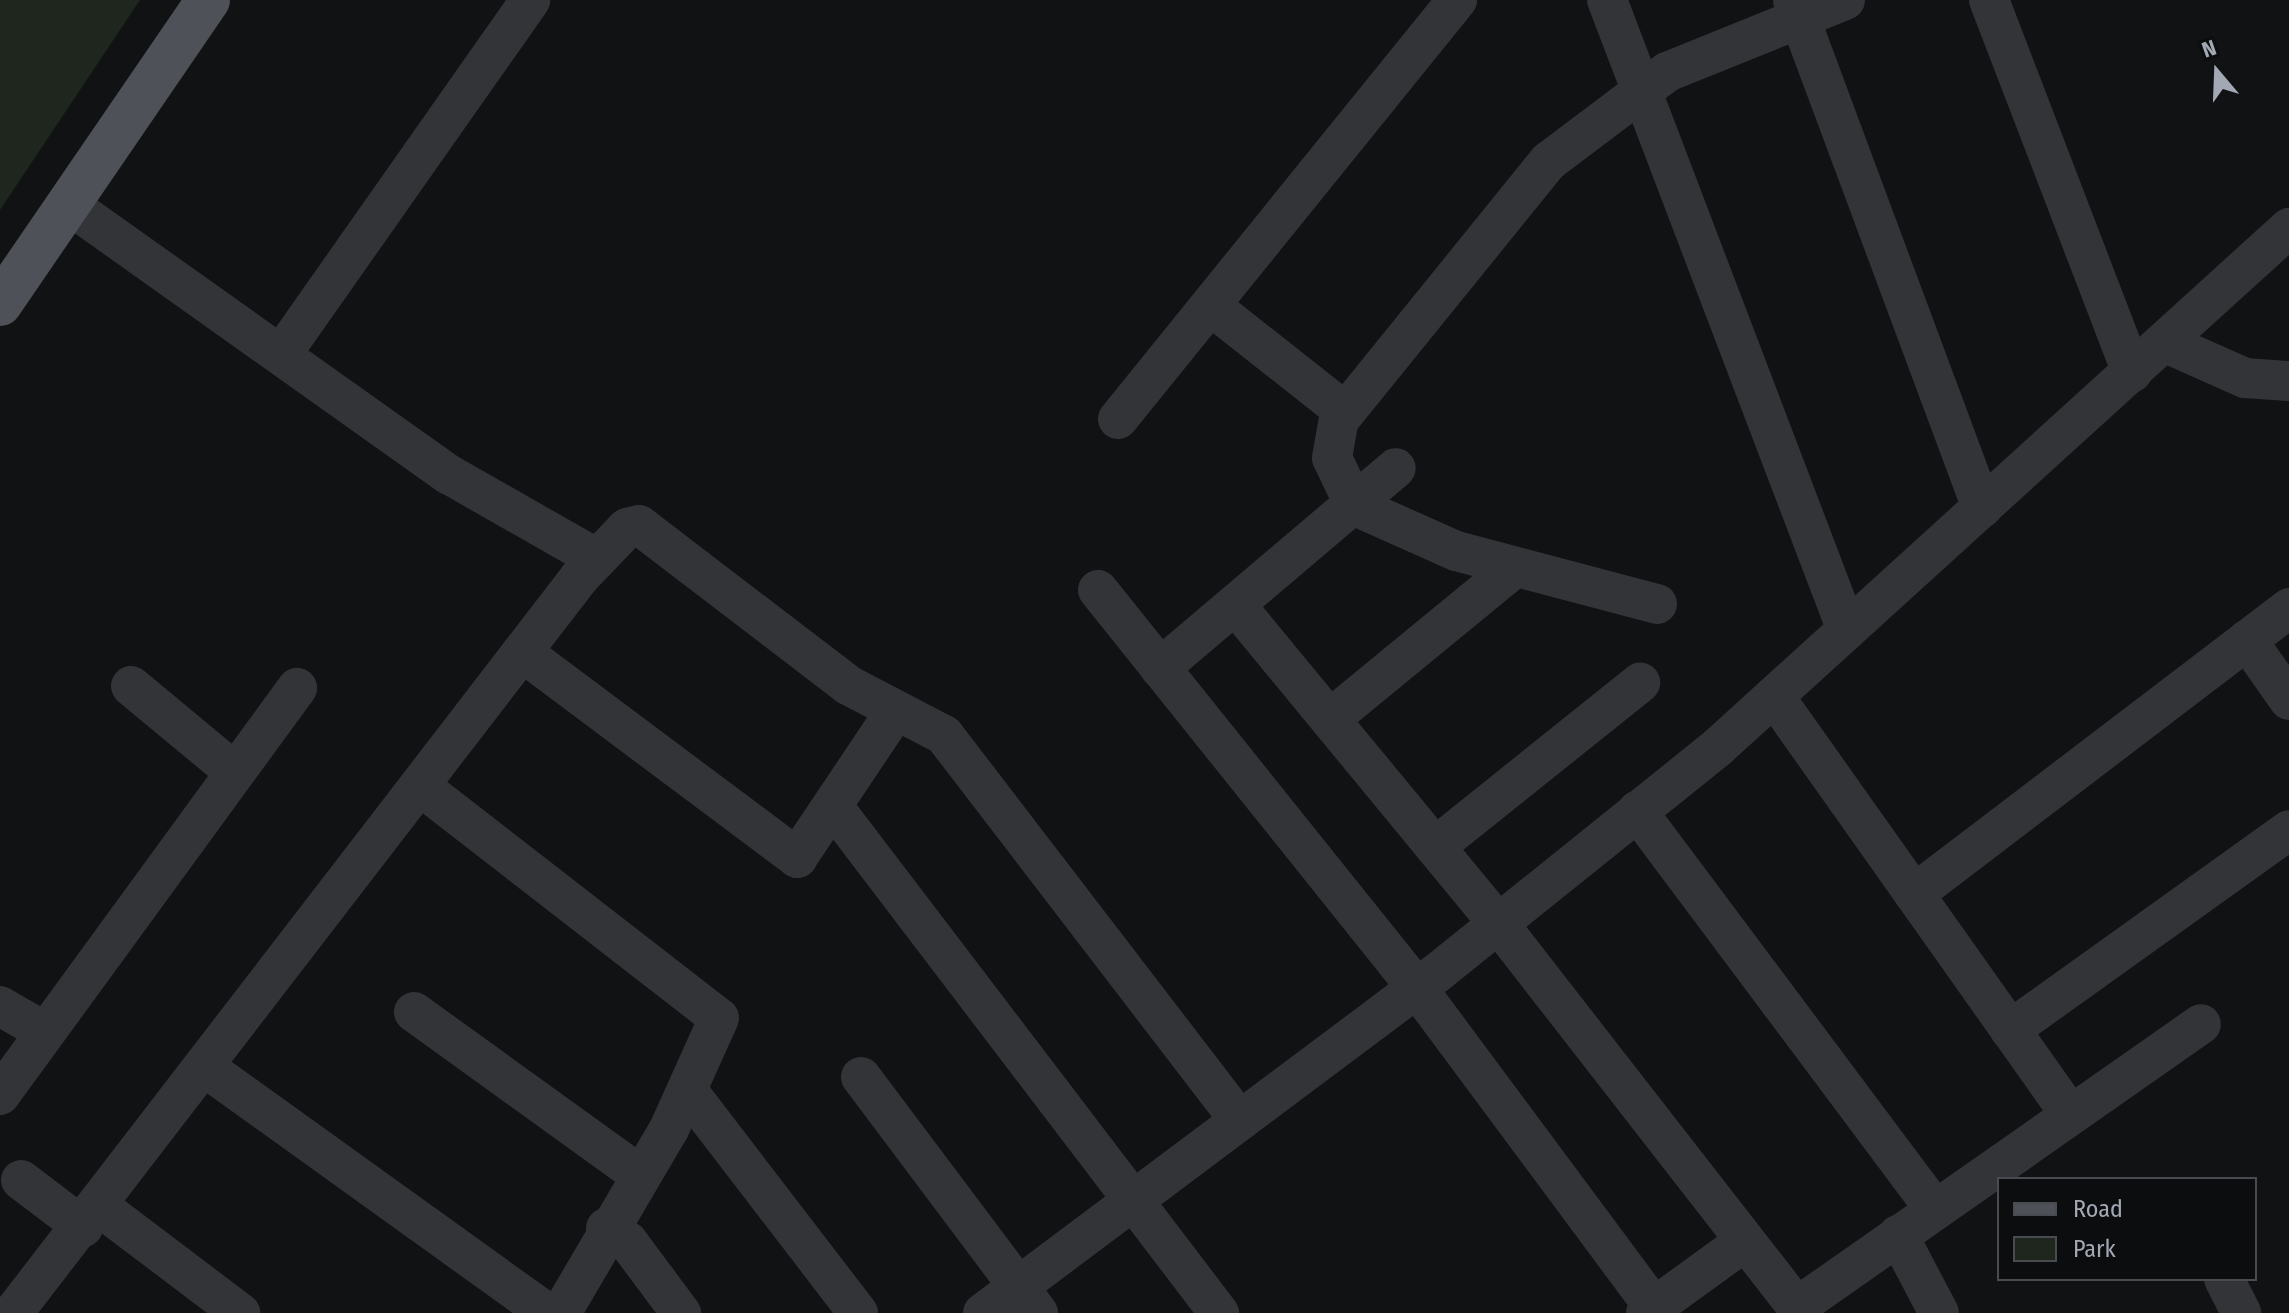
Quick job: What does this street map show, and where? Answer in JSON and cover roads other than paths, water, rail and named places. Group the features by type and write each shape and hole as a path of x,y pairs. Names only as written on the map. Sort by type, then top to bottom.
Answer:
{"main road":[{"path":"0,304 208,0"}],"street":[{"path":"283,352 530,0"},
{"path":"1118,419 1457,0"},
{"path":"1607,0 1637,92 1847,630"},
{"path":"1657,604 1456,551 1355,506 1332,458 1345,412 1549,161 1667,72 1797,8 1845,0"},
{"path":"1989,0 2132,373"},
{"path":"1797,8 1982,508"},
{"path":"68,204 283,352 450,475 597,559"},
{"path":"983,1313 1028,1300 1132,1203 1417,988 1637,811 1774,696 2289,228"},
{"path":"1211,306 1345,412"},
{"path":"2166,343 2245,378 2289,381"},
{"path":"1160,668 1238,608 1396,468"},
{"path":"13,1313 206,1068 522,652 597,559 639,525 848,685 944,735 976,769 1240,1121"},
{"path":"1330,719 1515,567"},
{"path":"1098,590 1417,988 1652,1311 1744,1242"},
{"path":"1238,608 1498,923 1797,1307 1934,1208 2201,1024"},
{"path":"1914,894 2289,608"},
{"path":"2247,640 2289,700"},
{"path":"522,652 797,858 835,809 896,710"},
{"path":"1435,847 1640,683"},
{"path":"131,686 232,770"},
{"path":"0,1095 232,770 297,688"},
{"path":"1774,696 2070,1114"},
{"path":"420,786 719,1018 687,1090 640,1175 606,1228 561,1313"},
{"path":"835,809 1132,1203 1219,1313"},
{"path":"1637,811 1934,1208"},
{"path":"2010,1030 2289,830"},
{"path":"0,1006 45,1032"},
{"path":"414,1012 640,1175"},
{"path":"206,1068 547,1313"},
{"path":"861,1077 1028,1300"},
{"path":"687,1090 858,1313"},
{"path":"21,1180 91,1217 240,1313"},
{"path":"606,1228 628,1242 681,1313"},
{"path":"1898,1235 1939,1313"},
{"path":"2225,1281 2241,1313"}]}
